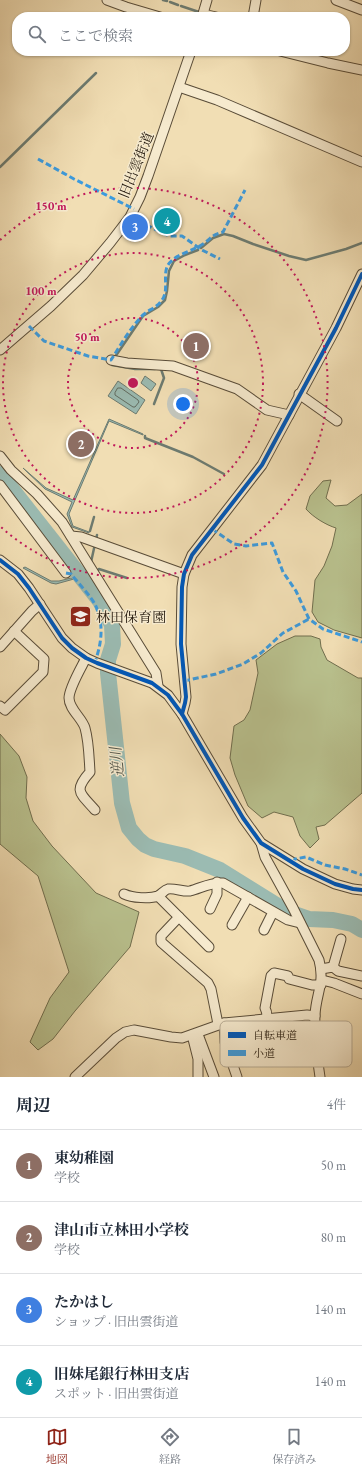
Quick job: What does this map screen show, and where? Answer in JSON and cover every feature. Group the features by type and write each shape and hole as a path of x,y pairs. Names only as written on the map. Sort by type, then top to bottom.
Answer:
{"street":[{"path":"107,0 143,12"},
{"path":"204,12 207,0"},
{"path":"255,12 256,0"},
{"path":"336,0 362,10"},
{"name":"旧出雲街道","path":"0,350 29,326 83,275 130,216 140,197 148,176 189,56"},
{"path":"300,56 362,70"},
{"path":"179,87 217,100 362,162"},
{"path":"182,714 186,703 181,644 182,587 184,574 196,549 262,465 336,328 362,274"},
{"path":"111,360 127,363 173,366 237,389 267,410 289,415"},
{"path":"299,394 337,420"},
{"path":"1,459 49,507 71,536 156,674 158,686"},
{"path":"0,485 66,573"},
{"path":"71,536 81,537 184,574"},
{"path":"0,560 18,574 62,638 72,648 96,663 142,678 158,686 168,695 182,714 243,818 261,843 265,857 319,960 321,969 321,983 316,1006 315,1021"},
{"path":"0,647 40,604"},
{"path":"0,706 4,710 43,672 44,659 14,631"},
{"path":"86,658 70,693 69,700 81,719 85,728 87,740 90,772 82,781 79,788 80,793 95,810"},
{"path":"261,843 303,869 334,884 362,890"},
{"path":"124,894 128,896 158,896 170,889 190,891 217,882 223,883 248,896 288,920 299,921"},
{"path":"210,909 217,894 217,882"},
{"path":"158,896 208,947"},
{"path":"232,925 248,896"},
{"path":"264,930 273,912"},
{"path":"179,916 161,936 162,942 208,984 211,989 220,1021"},
{"path":"333,967 341,939"},
{"path":"321,969 333,967 338,971 362,976"},
{"path":"268,1019 265,1002 271,976 274,972 288,976 289,979 300,982 334,983 362,994"},
{"path":"244,1021 307,1015 315,1016"},
{"path":"75,1077 116,1038 125,1032 134,1030 182,1038 220,1023"},
{"path":"192,1034 198,1059 198,1077"},
{"path":"192,1034 199,1037 214,1077"},
{"path":"234,1067 237,1077"},
{"path":"319,1067 320,1077"}],"green space":[{"path":"331,480 326,498 335,506 347,505 362,494 362,638 334,630 318,622 312,612 315,580 324,566 332,546 336,528 312,515 306,509 310,496 323,481"},
{"path":"295,636 311,636 320,639 321,647 327,660 358,678 362,678 362,793 325,825 316,827 319,839 310,848 300,836 293,817 274,812 262,818 248,806 235,775 230,758 234,726 244,720 250,710 258,673 256,660 277,644"},
{"path":"0,734 19,756 27,777 26,798 33,821 52,846 96,893 139,912 130,947 53,1039 38,1050 30,1042 50,998 69,972 38,876 0,844"}],"water":[{"path":"145,376 156,384 151,391 141,383"},
{"path":"118,381 145,400 136,414 108,396"},
{"path":"109,419 143,435 109,421 69,514 73,526 89,533 72,527 67,514 72,502 45,489 23,468 46,488 73,500"},
{"path":"25,567 51,581 71,578 74,579 56,584 51,583 23,568"}],"waterway":[{"path":"163,0 167,1"},
{"path":"170,2 178,5"},
{"path":"181,6 199,12"},
{"path":"0,167 96,73"},
{"path":"201,248 213,238 224,234 289,256 306,260 362,243"},
{"path":"115,357 143,316 158,307 165,300 169,271 174,261 198,250"},
{"path":"112,365 135,369 155,369"},
{"path":"154,404 164,378 160,369"},
{"path":"145,436 145,438 193,457 224,474"},
{"name":"逆川","path":"0,474 100,601 112,625 113,644 108,660 108,673 122,803 129,828 145,845 154,849 185,856 220,870 286,911 309,919 333,920 352,924 362,930"},
{"path":"90,531 94,517"},
{"path":"91,562 97,535"},
{"name":"逆川","path":"77,576 86,569"},
{"path":"97,571 99,569 127,578"}],"marked path":[{"path":"38,159 134,209"},
{"path":"29,326 44,341 88,356 111,360 137,322 143,315 162,300 165,292 167,267 173,259 199,247 214,236 223,232 245,190"},
{"path":"130,217 169,236 182,236 202,250 220,259"},
{"path":"212,529 234,544 246,546 272,543 283,572 296,591 309,619 323,629 362,642"},
{"path":"66,573 71,574 89,596 97,609 101,636 95,662"},
{"path":"184,681 216,674 243,664 261,653 283,633 309,619"},
{"path":"292,862 295,859 306,857 325,865 345,869 362,875"}],"cycle path":[{"path":"182,714 186,697 181,644 182,587 184,574 192,555 262,465 336,328 362,274"},
{"path":"0,560 18,574 62,638 72,648 86,658 97,663 152,683 168,695 182,714 243,818 261,843 303,869 335,884 362,890"}],"place":[{"name":"旧妹尾銀行林田支店","path":"167,221"},
{"name":"たかはし","path":"135,227"},
{"name":"東幼稚園","path":"196,346"},
{"name":"津山市立林田小学校","path":"81,444"},
{"name":"林田保育園","path":"81,617"}]}
